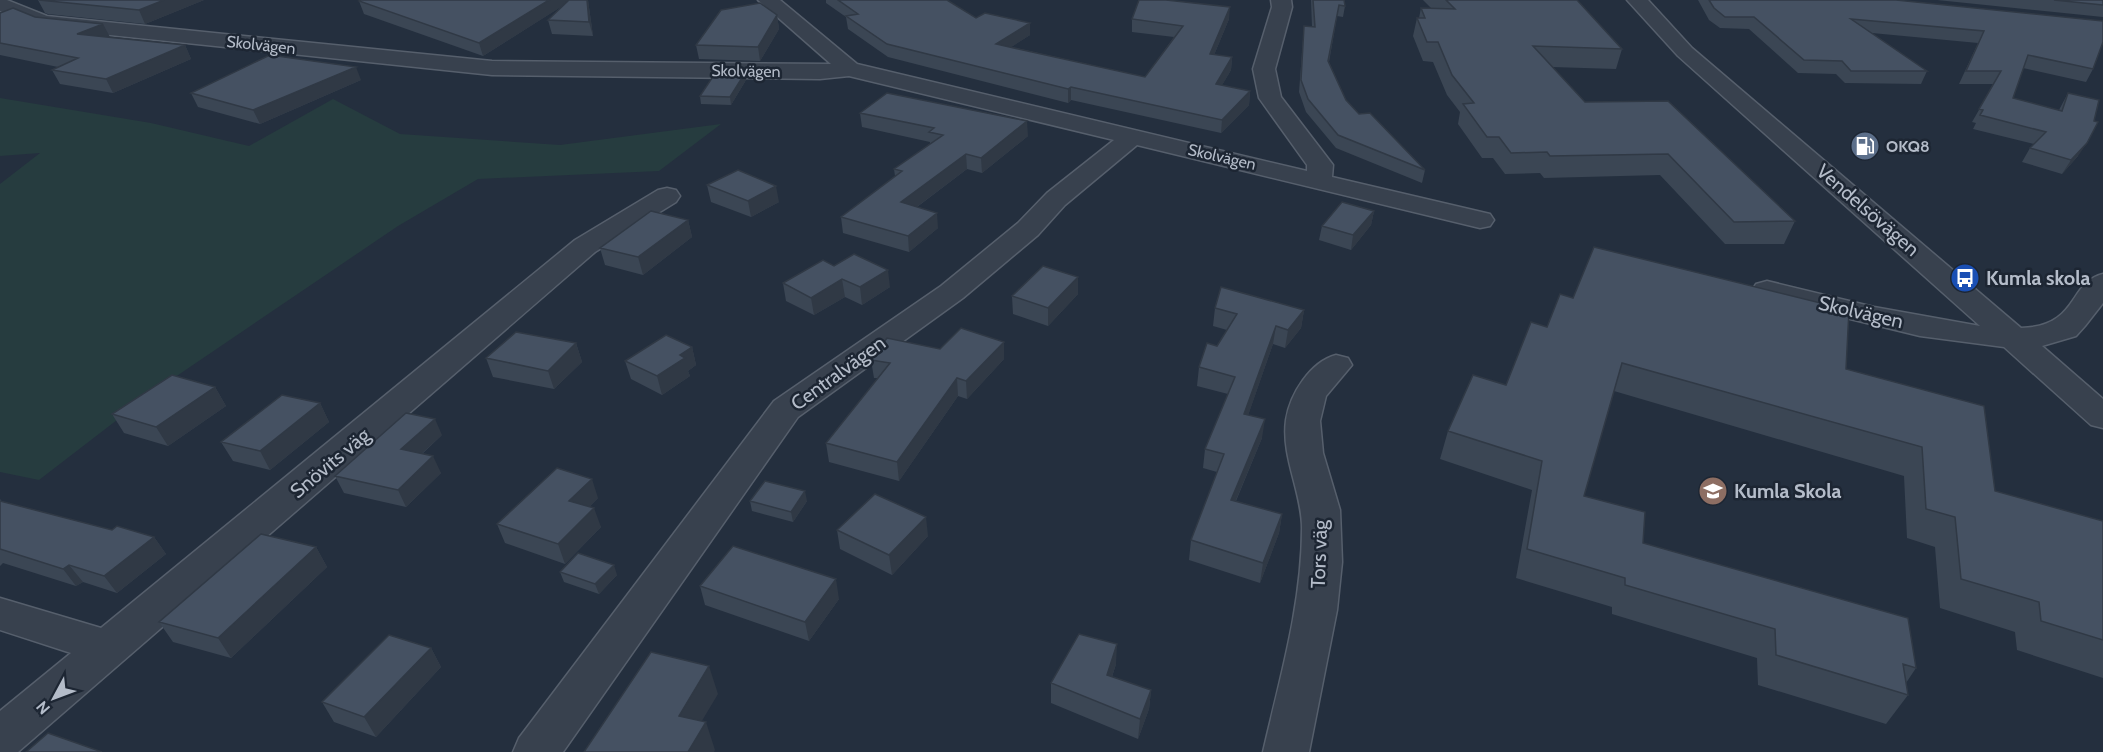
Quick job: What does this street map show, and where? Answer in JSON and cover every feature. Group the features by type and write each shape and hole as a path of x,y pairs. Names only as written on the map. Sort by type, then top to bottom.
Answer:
{"street":[{"path":"1281,0 1282,7 1264,69 1270,98 1320,165 1319,180"},
{"name":"Vendelsövägen","path":"1637,0 1685,52 2103,417"},
{"path":"774,1 849,69"},
{"name":"Skolvägen","path":"0,4 43,22 492,68 820,72 849,69 1480,220"},
{"name":"Centralvägen","path":"536,752 786,409 952,292 1028,229 1056,199 1132,136"},
{"name":"Snövits väg","path":"0,739 585,246 667,196"},
{"name":"Skolvägen","path":"1735,282 1921,326 2016,339 2047,336 2065,329 2103,283"},
{"name":"Tors väg","path":"1286,752 1316,610 1322,562 1321,510 1305,453 1303,421 1310,394 1336,365"},
{"path":"0,614 109,648"}],"green space":[{"path":"0,98 151,123 249,146 333,99 400,134 560,145 721,124 659,171 478,179 398,226 156,390 39,480 0,472 0,184 40,153 0,156"}],"building":[{"path":"39,0 164,0 139,10"},
{"path":"549,0 479,43 359,1"},
{"path":"569,0 587,0 589,22 548,20"},
{"path":"838,0 947,0 976,18 985,13 1030,23 996,44 1145,77 1183,26 1132,19 1139,0 1166,0 1230,7 1210,54 1232,57 1216,84 1250,91 1222,120 1071,87 1068,89 887,44 846,16 858,14"},
{"path":"1313,0 1344,0 1345,6 1339,5 1328,61 1346,100 1359,114 1370,113 1425,170 1338,135 1308,99 1301,80 1304,26 1315,27"},
{"path":"1446,0 1577,0 1622,49 1533,46 1585,102 1668,101 1795,221 1734,222 1668,154 1550,156 1547,152 1511,153 1499,137 1487,137 1463,104 1474,103 1452,75 1438,42 1427,42 1417,18 1425,18 1421,8 1455,9"},
{"path":"1709,0 1896,0 2103,21 2103,42 2093,69 2028,55 2013,98 2062,111 2068,93 2099,100 2094,121 2098,122 2087,143 2071,160 2030,148 2046,132 1980,115 1983,110 1979,109 2001,71 1966,71 1984,31 1851,19 1927,71 1851,71 1842,61 1804,60 1754,17 1725,17 1714,8"},
{"path":"2054,0 2103,0 2103,5"},
{"path":"760,3 777,15 758,47 696,45 721,10"},
{"path":"13,8 35,17 103,24 77,34 185,45 106,79 52,70 78,58 0,43 0,13"},
{"path":"270,55 356,67 253,110 191,93"},
{"path":"716,72 745,73 730,97 700,96"},
{"path":"887,93 1027,121 981,158 966,154 901,202 937,213 908,236 841,217 902,171 894,169 943,135 929,132 934,128 860,113"},
{"path":"738,170 776,186 748,201 707,185"},
{"path":"1342,202 1374,211 1353,235 1322,226"},
{"path":"651,211 688,220 638,257 600,248"},
{"path":"1594,247 1849,310 1846,369 1984,406 1995,491 2103,521 2103,640 2041,621 2039,602 1961,579 1955,517 1926,509 1922,447 1622,363 1584,496 1645,512 1643,543 1908,618 1916,668 1903,664 1908,695 1776,655 1775,629 1625,585 1625,578 1527,549 1542,461 1448,431 1473,375 1506,385 1531,322 1547,327 1560,294 1573,298"},
{"path":"854,254 888,270 860,287 842,279 811,298 783,283 823,260 834,266"},
{"path":"1043,266 1078,277 1048,308 1012,296"},
{"path":"1221,287 1304,310 1288,330 1276,326 1244,414 1265,419 1231,500 1282,514 1263,563 1191,540 1224,454 1205,449 1235,377 1199,367 1207,343 1217,346 1237,314 1215,308"},
{"path":"961,328 1004,342 966,381 957,378 897,462 826,443 890,363 871,360 887,338 940,349"},
{"path":"516,332 576,343 548,371 486,358"},
{"path":"666,335 692,347 680,355 685,358 657,376 625,361"},
{"path":"172,375 215,387 156,427 112,414"},
{"path":"282,395 320,403 260,451 221,442"},
{"path":"406,413 435,419 401,449 433,456 398,490 335,476"},
{"path":"557,468 592,479 569,501 594,508 558,544 497,524"},
{"path":"765,481 805,491 791,512 750,501"},
{"path":"875,494 926,517 889,555 837,530"},
{"path":"0,501 112,530 117,526 154,537 104,576 69,565 63,569 0,549"},
{"path":"261,534 316,547 218,638 159,622"},
{"path":"733,546 836,579 805,622 700,586"},
{"path":"578,553 614,565 595,584 560,572"},
{"path":"1079,634 1117,644 1107,675 1151,690 1140,719 1051,683"},
{"path":"389,635 431,648 364,717 322,702"},
{"path":"651,652 709,666 679,716 706,722 688,752 584,752"},
{"path":"48,733 102,752 26,752"}],"place":[{"name":"OKQ8","path":"1865,146"},
{"name":"Kumla skola","path":"1965,278"},
{"name":"Kumla Skola","path":"1713,491"}]}
